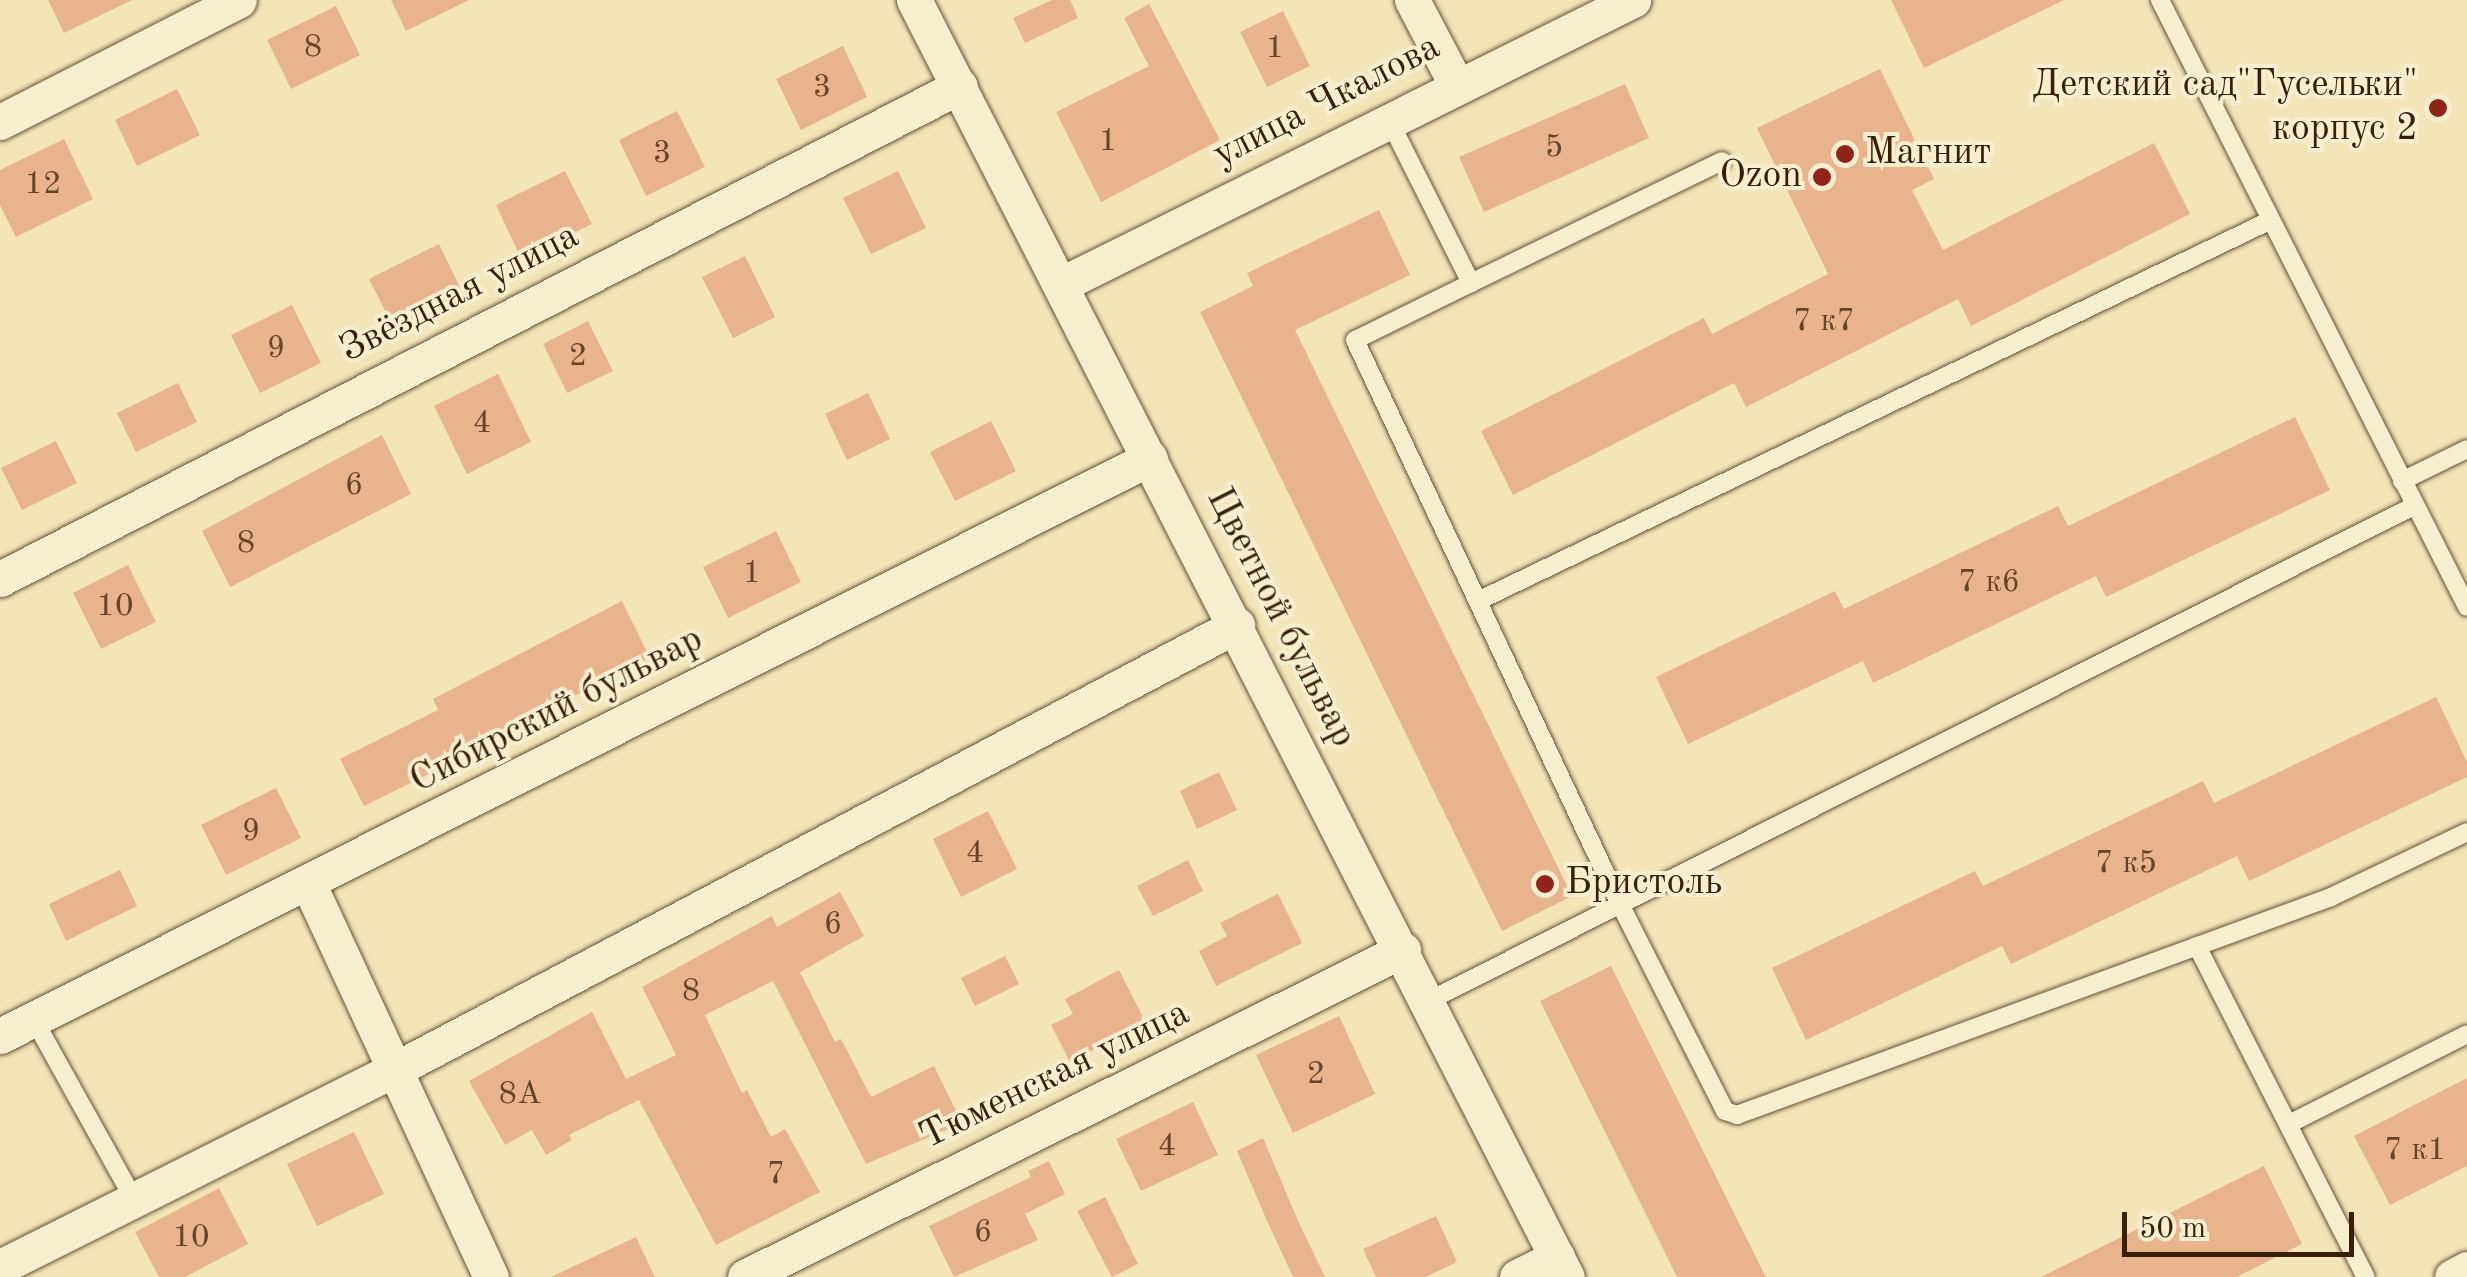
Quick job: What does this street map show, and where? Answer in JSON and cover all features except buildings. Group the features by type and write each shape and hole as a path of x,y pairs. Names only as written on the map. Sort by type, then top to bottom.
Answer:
{"street":[{"path":"0,122 238,0"},
{"name":"Цветной бульвар","path":"914,0 1562,1267"},
{"path":"1412,0 1456,84"},
{"name":"улица Чкалова","path":"1062,284 1456,84 1633,0"},
{"name":"Звёздная улица","path":"0,578 960,86"},
{"name":"Сибирский бульвар","path":"0,1036 309,885 1150,458"},
{"path":"0,1266 398,1068 1237,625"},
{"path":"309,885 398,1068 491,1277"},
{"name":"Тюменская улица","path":"744,1277 1403,950"},
{"path":"1517,1277 1562,1267"},
{"path":"2452,1277 2467,1269"}],"lane":[{"path":"2160,0 2267,222 2467,608"},
{"path":"1388,118 1470,283"},
{"path":"1722,161 1355,340 1619,902 1724,1111 1738,1115 2331,896 2467,832"},
{"path":"1480,600 2267,222"},
{"path":"2402,481 2467,448"},
{"path":"1428,1001 2414,506"},
{"path":"2197,946 2366,1277"},
{"path":"34,1018 133,1198"},
{"path":"2289,1124 2467,1034"}],"place":[{"name":"Детский сад\"Гусельки\" корпус 2","path":"2438,108"},
{"name":"Магнит","path":"1845,154"},
{"name":"Ozon","path":"1822,177"},
{"name":"Бристоль","path":"1545,884"}]}
